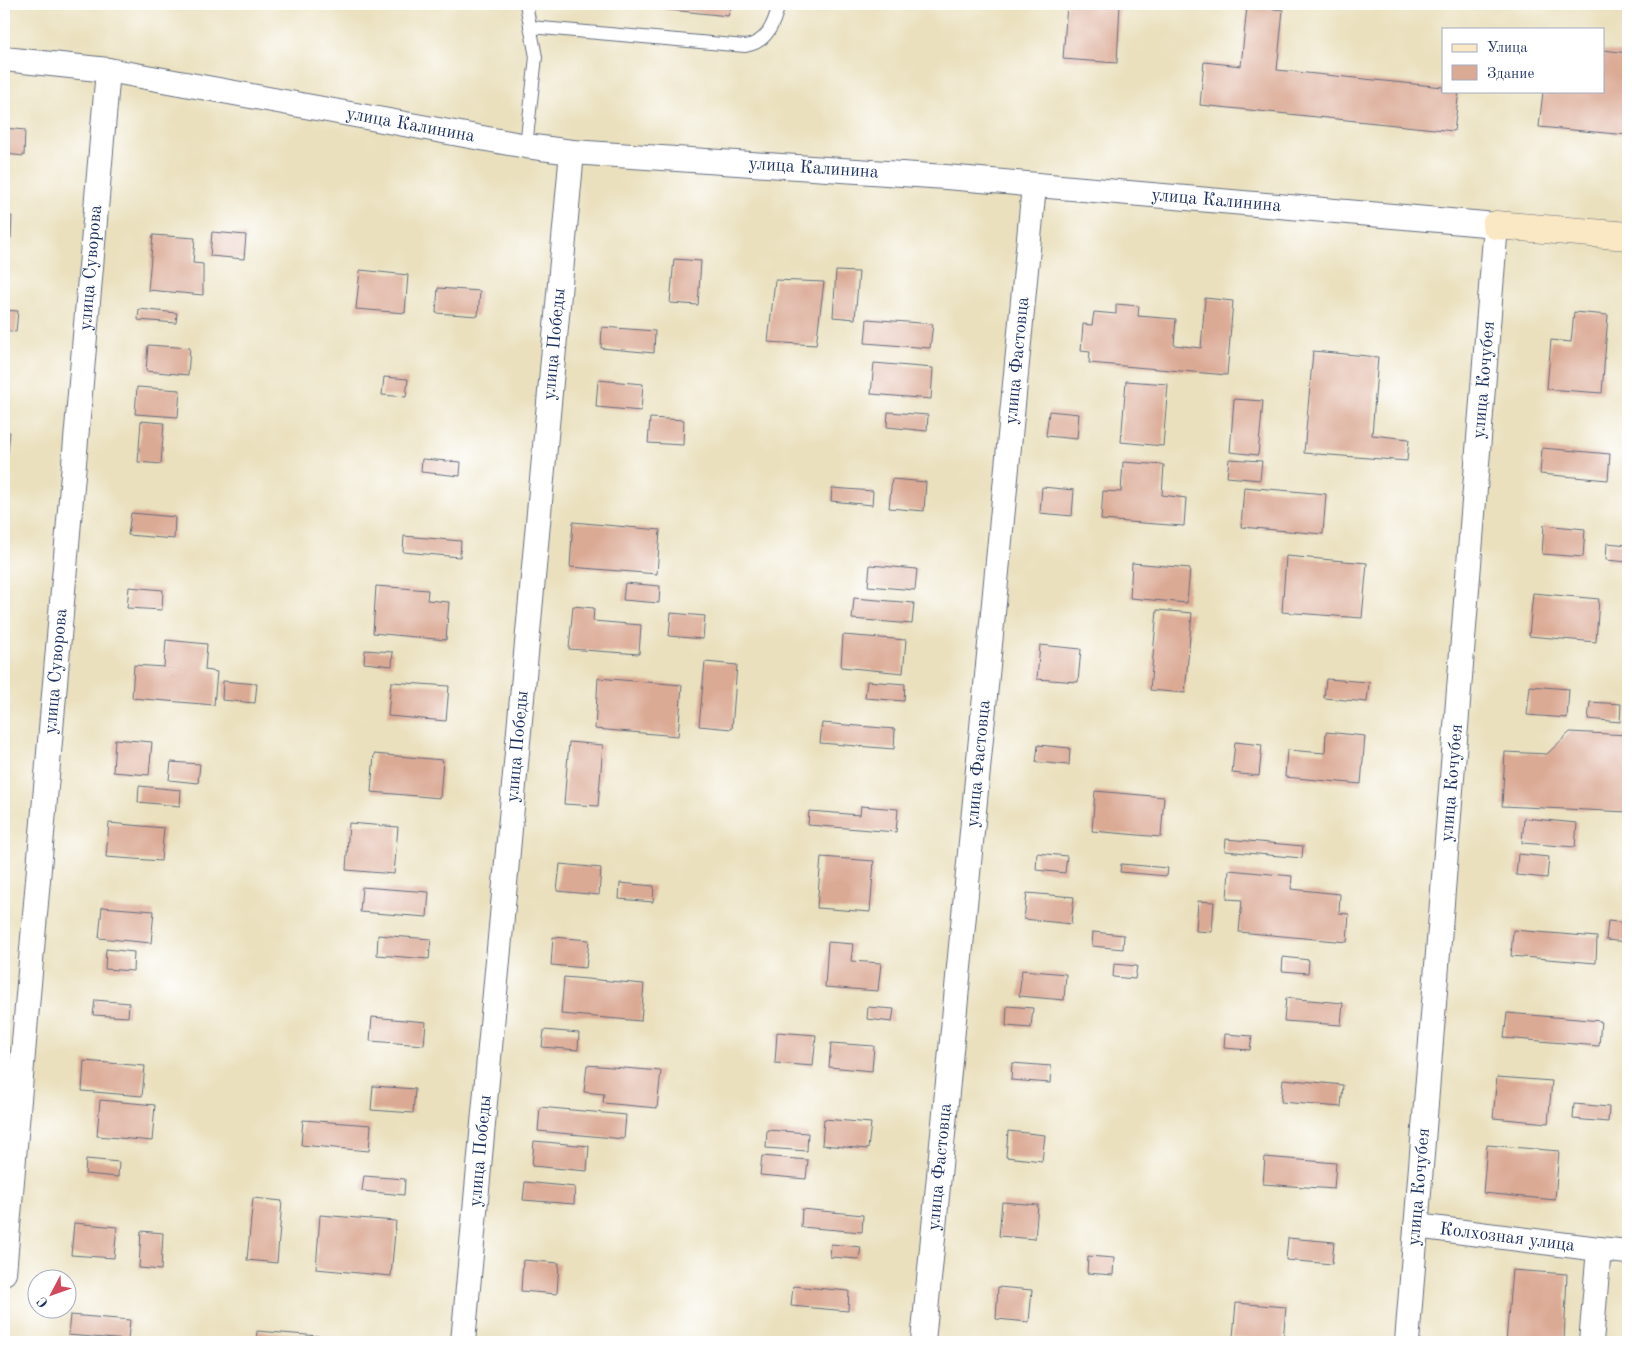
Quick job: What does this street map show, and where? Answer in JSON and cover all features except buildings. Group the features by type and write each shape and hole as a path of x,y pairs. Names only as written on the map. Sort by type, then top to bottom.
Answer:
{"street":[{"name":"улица Калинина","path":"4,59 108,70 526,146 572,152 946,177 1628,236"},
{"name":"улица Суворова","path":"4,1273 108,70"},
{"name":"улица Победы","path":"463,1342 572,152"},
{"name":"улица Фастовца","path":"923,1342 1034,186"},
{"name":"улица Кочубея","path":"1407,1342 1496,224"},
{"name":"Колхозная улица","path":"1416,1226 1628,1252"},
{"name":"Колхозная улица","path":"1591,1342 1599,1249"}],"lane":[{"path":"526,4 536,57 526,146"},
{"path":"530,27 744,46 756,45 773,25 779,4"}]}
